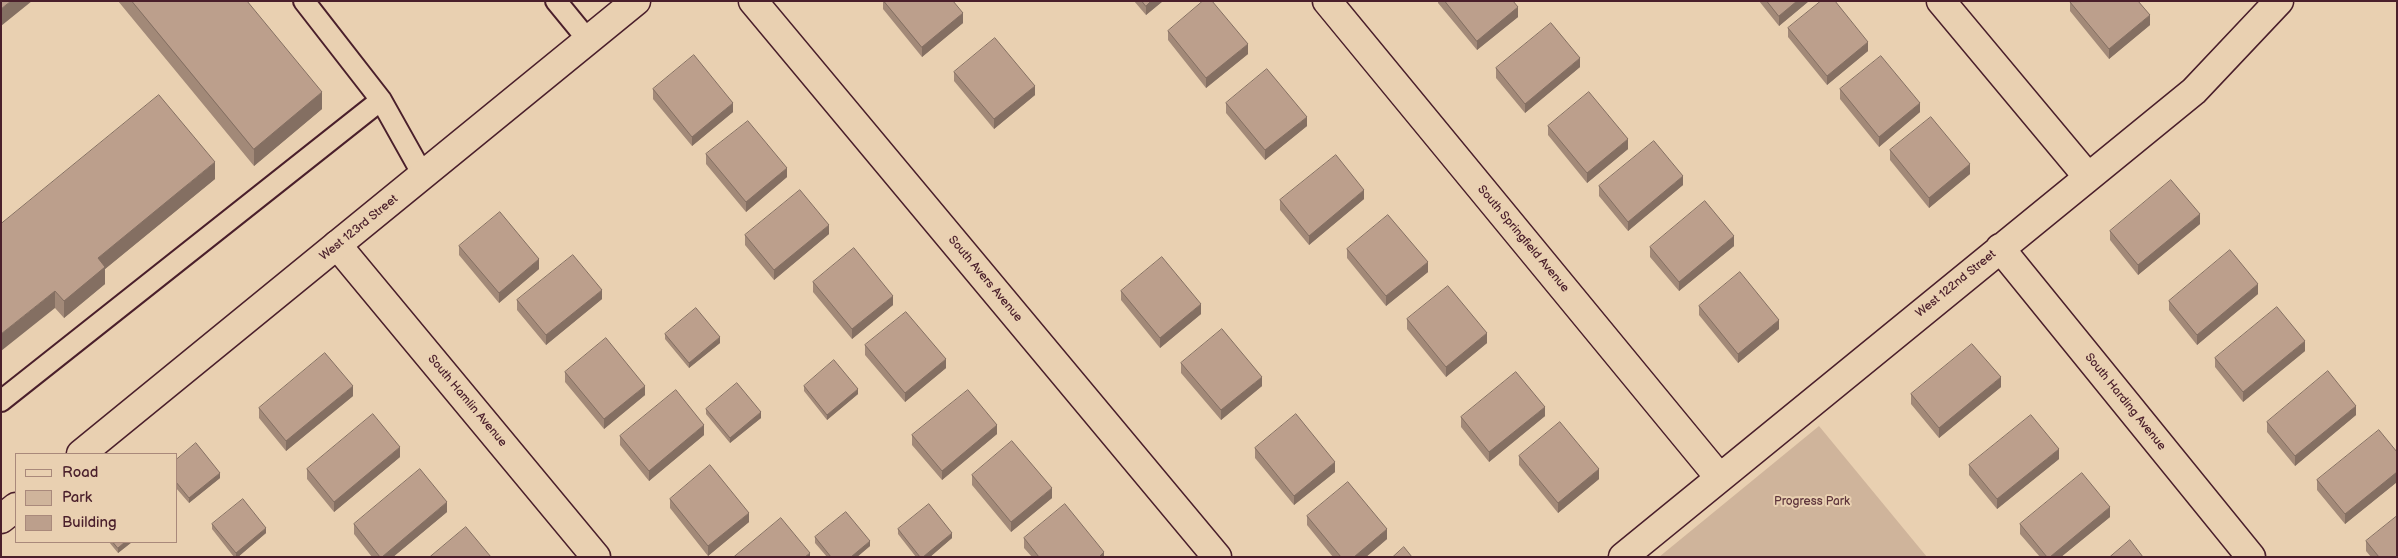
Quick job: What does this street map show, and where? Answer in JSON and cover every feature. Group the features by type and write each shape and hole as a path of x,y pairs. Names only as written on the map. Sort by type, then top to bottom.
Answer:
{"street":[{"name":"West 123rd Street","path":"82,453 636,1"},
{"name":"South Avers Avenue","path":"753,1 1216,557"},
{"name":"South Springfield Avenue","path":"1326,1 1720,477"},
{"path":"1941,1 2088,177"},
{"name":"West 122nd Street","path":"1623,557 2194,91 2279,1"},
{"name":"South Hamlin Avenue","path":"338,245 596,557"},
{"name":"South Harding Avenue","path":"2000,248 2251,557"},
{"path":"1,519 15,508"}],"lane":[{"path":"304,1 381,100 423,175"},
{"path":"556,1 588,40"},
{"path":"1,401 381,100"}],"green space":[{"name":"Progress Park","path":"1819,426 1927,557 1659,557"}],"building":[{"path":"1,1 11,1 1,9"},
{"path":"132,1 247,1 322,92 254,149"},
{"path":"884,1 953,1 963,13 922,47"},
{"path":"1142,1 1151,1 1146,6"},
{"path":"1203,1 1212,1 1248,44 1206,78 1168,31"},
{"path":"1445,1 1513,1 1518,7 1477,41"},
{"path":"1767,1 1797,1 1779,16"},
{"path":"1821,1 1835,1 1868,42 1827,76 1788,28"},
{"path":"2138,1 2150,15 2109,49 2070,2"},
{"path":"1551,23 1580,58 1525,104 1496,68"},
{"path":"995,38 1035,86 994,119 954,72"},
{"path":"694,55 733,103 692,137 653,89"},
{"path":"1881,56 1920,103 1879,137 1840,89"},
{"path":"1267,69 1307,117 1265,150 1226,103"},
{"path":"1589,92 1628,139 1587,173 1548,126"},
{"path":"159,95 215,162 98,258 105,267 64,301 55,291 1,334 1,224"},
{"path":"1931,117 1970,164 1929,198 1890,150"},
{"path":"748,121 787,168 746,202 706,154"},
{"path":"1654,141 1683,176 1628,222 1599,186"},
{"path":"1336,155 1364,190 1309,236 1280,200"},
{"path":"2171,180 2200,214 2138,265 2110,231"},
{"path":"800,190 829,225 774,270 745,235"},
{"path":"1705,201 1734,236 1679,282 1650,247"},
{"path":"500,212 539,259 499,293 459,246"},
{"path":"1388,215 1428,262 1386,296 1347,249"},
{"path":"854,248 893,296 852,329 813,282"},
{"path":"2230,250 2258,284 2197,335 2169,301"},
{"path":"573,255 602,290 546,335 517,300"},
{"path":"1162,257 1201,304 1160,338 1121,291"},
{"path":"1740,272 1779,320 1738,354 1699,306"},
{"path":"1448,286 1487,333 1446,367 1407,319"},
{"path":"2277,307 2305,341 2243,392 2215,358"},
{"path":"696,308 720,337 689,363 665,334"},
{"path":"906,312 946,359 905,393 865,345"},
{"path":"1222,329 1262,377 1221,410 1181,363"},
{"path":"606,338 645,386 604,419 565,372"},
{"path":"1972,344 2001,377 1939,428 1911,394"},
{"path":"325,353 353,386 286,441 259,408"},
{"path":"834,360 858,389 827,415 804,386"},
{"path":"2328,371 2356,406 2295,456 2267,422"},
{"path":"1516,372 1545,407 1489,452 1461,417"},
{"path":"737,383 761,412 730,438 706,409"},
{"path":"676,390 704,425 649,471 620,436"},
{"path":"968,390 997,425 942,471 912,435"},
{"path":"373,414 400,447 334,502 307,469"},
{"path":"1296,414 1335,462 1294,496 1255,448"},
{"path":"2031,415 2059,449 1997,499 1969,465"},
{"path":"1560,422 1599,469 1558,503 1519,456"},
{"path":"2379,430 2397,452 2397,472 2345,514 2317,480"},
{"path":"1012,441 1052,488 1011,522 972,475"},
{"path":"196,443 220,473 189,498 178,484 178,458"},
{"path":"710,465 749,513 708,546 670,499"},
{"path":"420,469 447,502 380,557 354,524"},
{"path":"2082,473 2110,507 2050,557 2047,557 2020,524"},
{"path":"1348,482 1387,529 1354,557 1341,557 1307,516"},
{"path":"243,499 266,528 236,553 212,524"},
{"path":"929,504 952,533 923,557 920,557 898,529"},
{"path":"1065,504 1104,552 1099,557 1039,557 1024,538"},
{"path":"846,512 870,541 851,557 831,557 815,537"},
{"path":"2397,516 2397,557 2379,557 2366,541"},
{"path":"781,518 810,553 805,557 734,557"},
{"path":"466,527 491,557 430,557"},
{"path":"2130,540 2143,557 2110,557"},
{"path":"114,543 124,543 118,548"},
{"path":"1404,547 1412,557 1393,557"}]}
